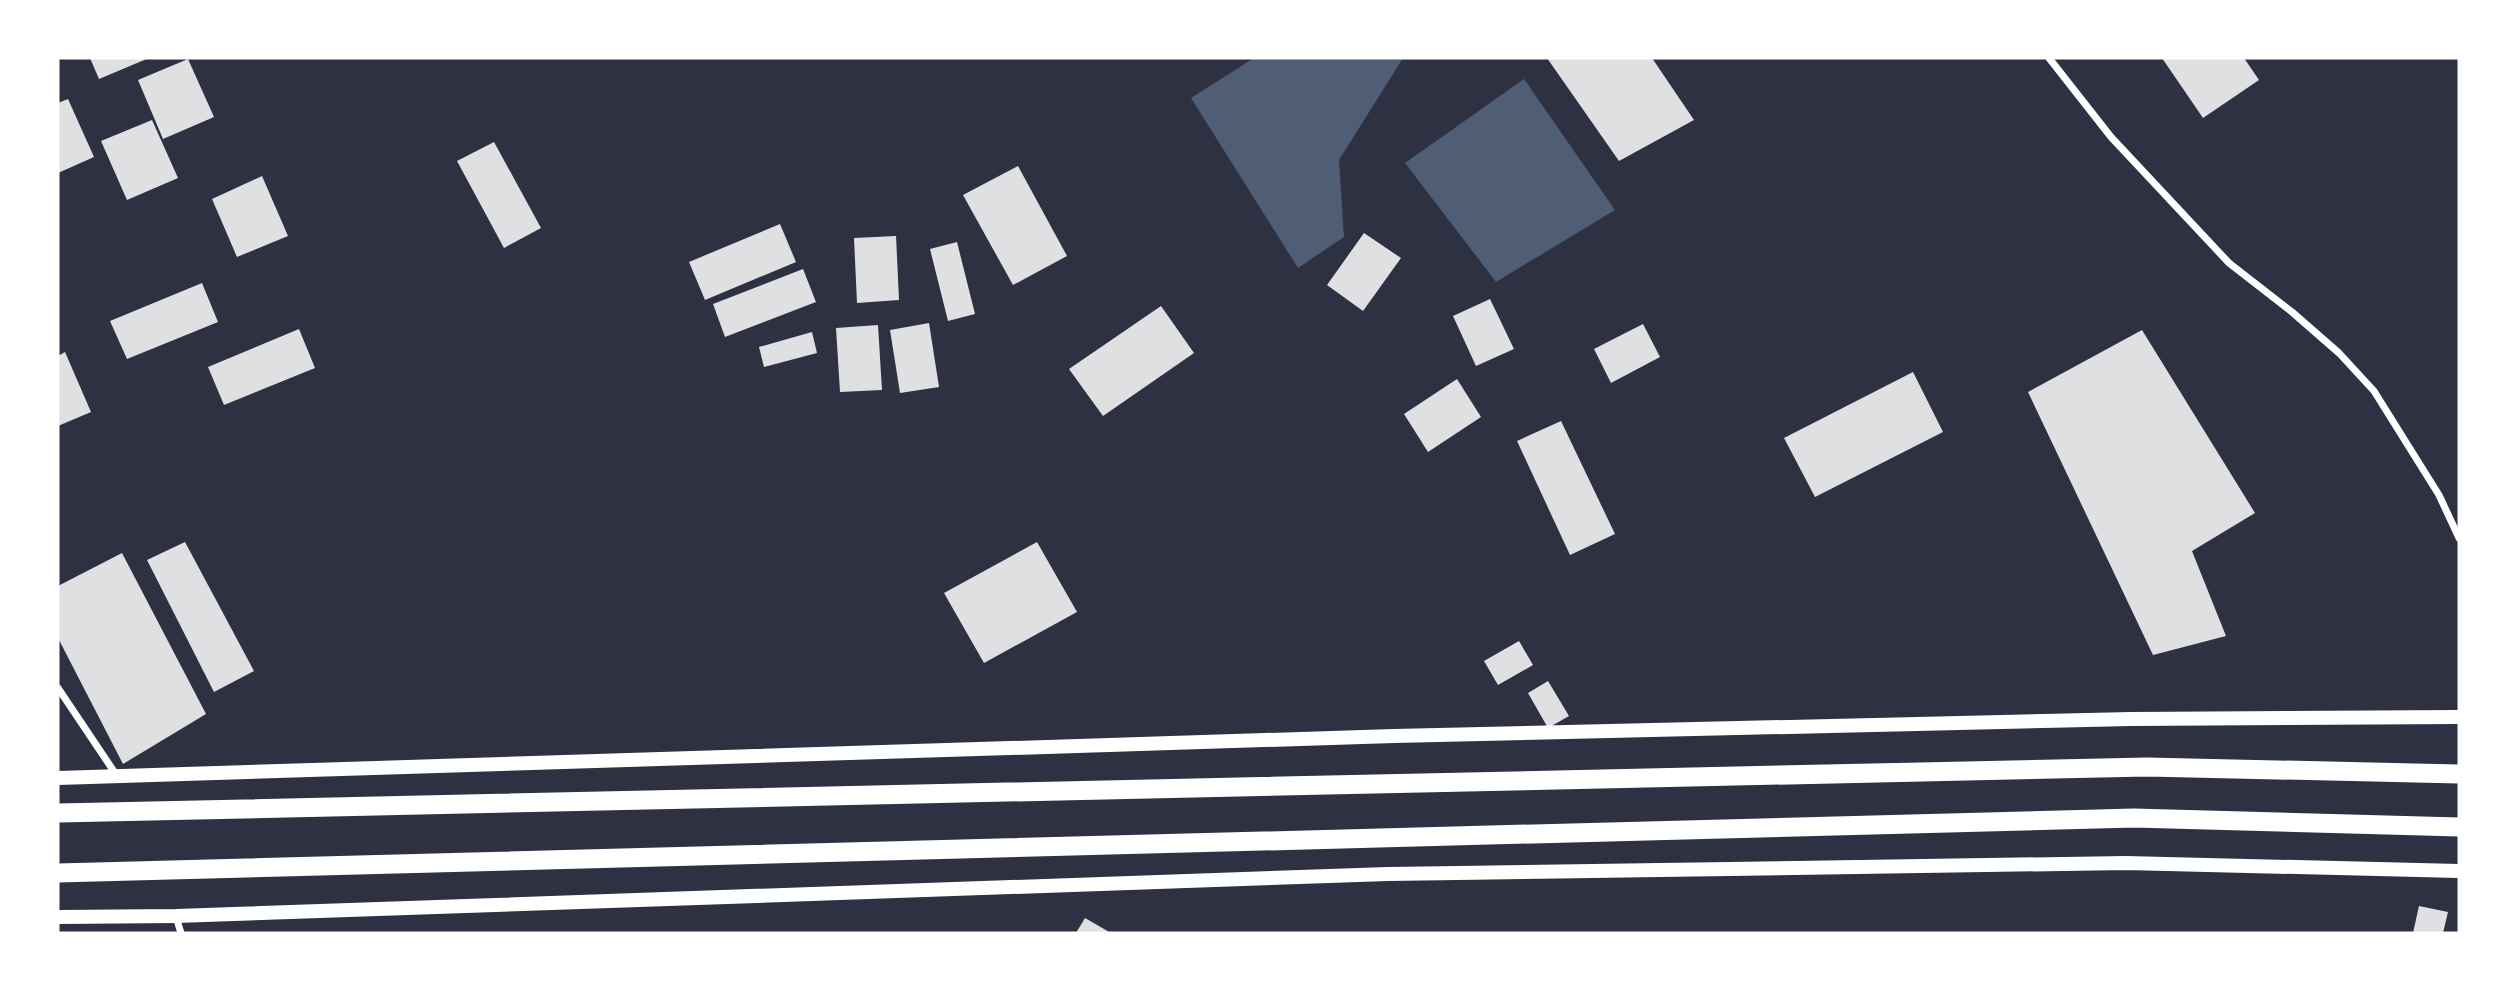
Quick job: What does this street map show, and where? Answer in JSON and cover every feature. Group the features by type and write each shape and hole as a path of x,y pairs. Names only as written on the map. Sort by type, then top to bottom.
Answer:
{"highway":[{"path":"58,813 2147,767 2459,774"},
{"path":"58,873 2134,818 2459,827"}],"main road":[{"path":"58,778 1380,736 2118,719 2459,717"},
{"path":"58,917 176,916 1402,874 2126,863 2459,871"}],"street":[{"path":"2049,58 2111,137 2229,263 2339,353 2374,391 2439,495 2459,538"},
{"path":"58,688 117,776"},
{"path":"176,916 181,933"}],"water":[{"path":"1254,58 1403,58 1339,160 1344,237 1298,268 1191,98"},
{"path":"1524,79 1615,210 1496,282 1405,163"}],"building":[{"path":"90,58 149,58 99,79"},
{"path":"1547,58 1652,58 1694,120 1619,161"},
{"path":"2162,58 2244,58 2259,80 2203,118"},
{"path":"188,59 214,117 163,139 138,80"},
{"path":"68,99 94,157 58,173 58,103"},
{"path":"152,120 178,178 127,200 101,141"},
{"path":"494,142 541,228 504,248 457,161"},
{"path":"1018,166 1067,256 1013,285 963,195"},
{"path":"262,176 288,236 237,257 212,199"},
{"path":"780,224 796,262 705,300 689,262"},
{"path":"1364,233 1401,258 1363,311 1327,285"},
{"path":"896,236 899,300 857,303 854,238"},
{"path":"957,242 975,314 948,321 930,249"},
{"path":"803,269 816,302 725,337 713,304"},
{"path":"202,283 218,322 127,359 110,321"},
{"path":"1490,299 1514,349 1476,366 1453,316"},
{"path":"1161,306 1194,353 1103,416 1069,369"},
{"path":"929,323 939,387 900,393 890,330"},
{"path":"1643,324 1660,357 1611,383 1594,349"},
{"path":"878,325 882,390 840,392 836,328"},
{"path":"299,329 315,368 224,405 208,367"},
{"path":"2142,330 2255,513 2192,551 2226,636 2153,655 2028,392"},
{"path":"812,332 817,353 764,367 759,347"},
{"path":"65,352 91,412 58,426 58,356"},
{"path":"1913,372 1943,432 1815,497 1784,438"},
{"path":"1457,379 1481,417 1428,452 1404,414"},
{"path":"1561,421 1615,534 1570,555 1517,441"},
{"path":"185,542 254,671 214,692 147,560"},
{"path":"1037,542 1077,612 984,663 944,593"},
{"path":"122,553 206,714 123,764 58,638 58,586"},
{"path":"1519,641 1533,665 1498,685 1484,661"},
{"path":"1548,681 1569,716 1548,728 1528,693"},
{"path":"2419,906 2448,912 2443,933 2413,933"},
{"path":"1085,918 1111,933 1076,933"}]}
